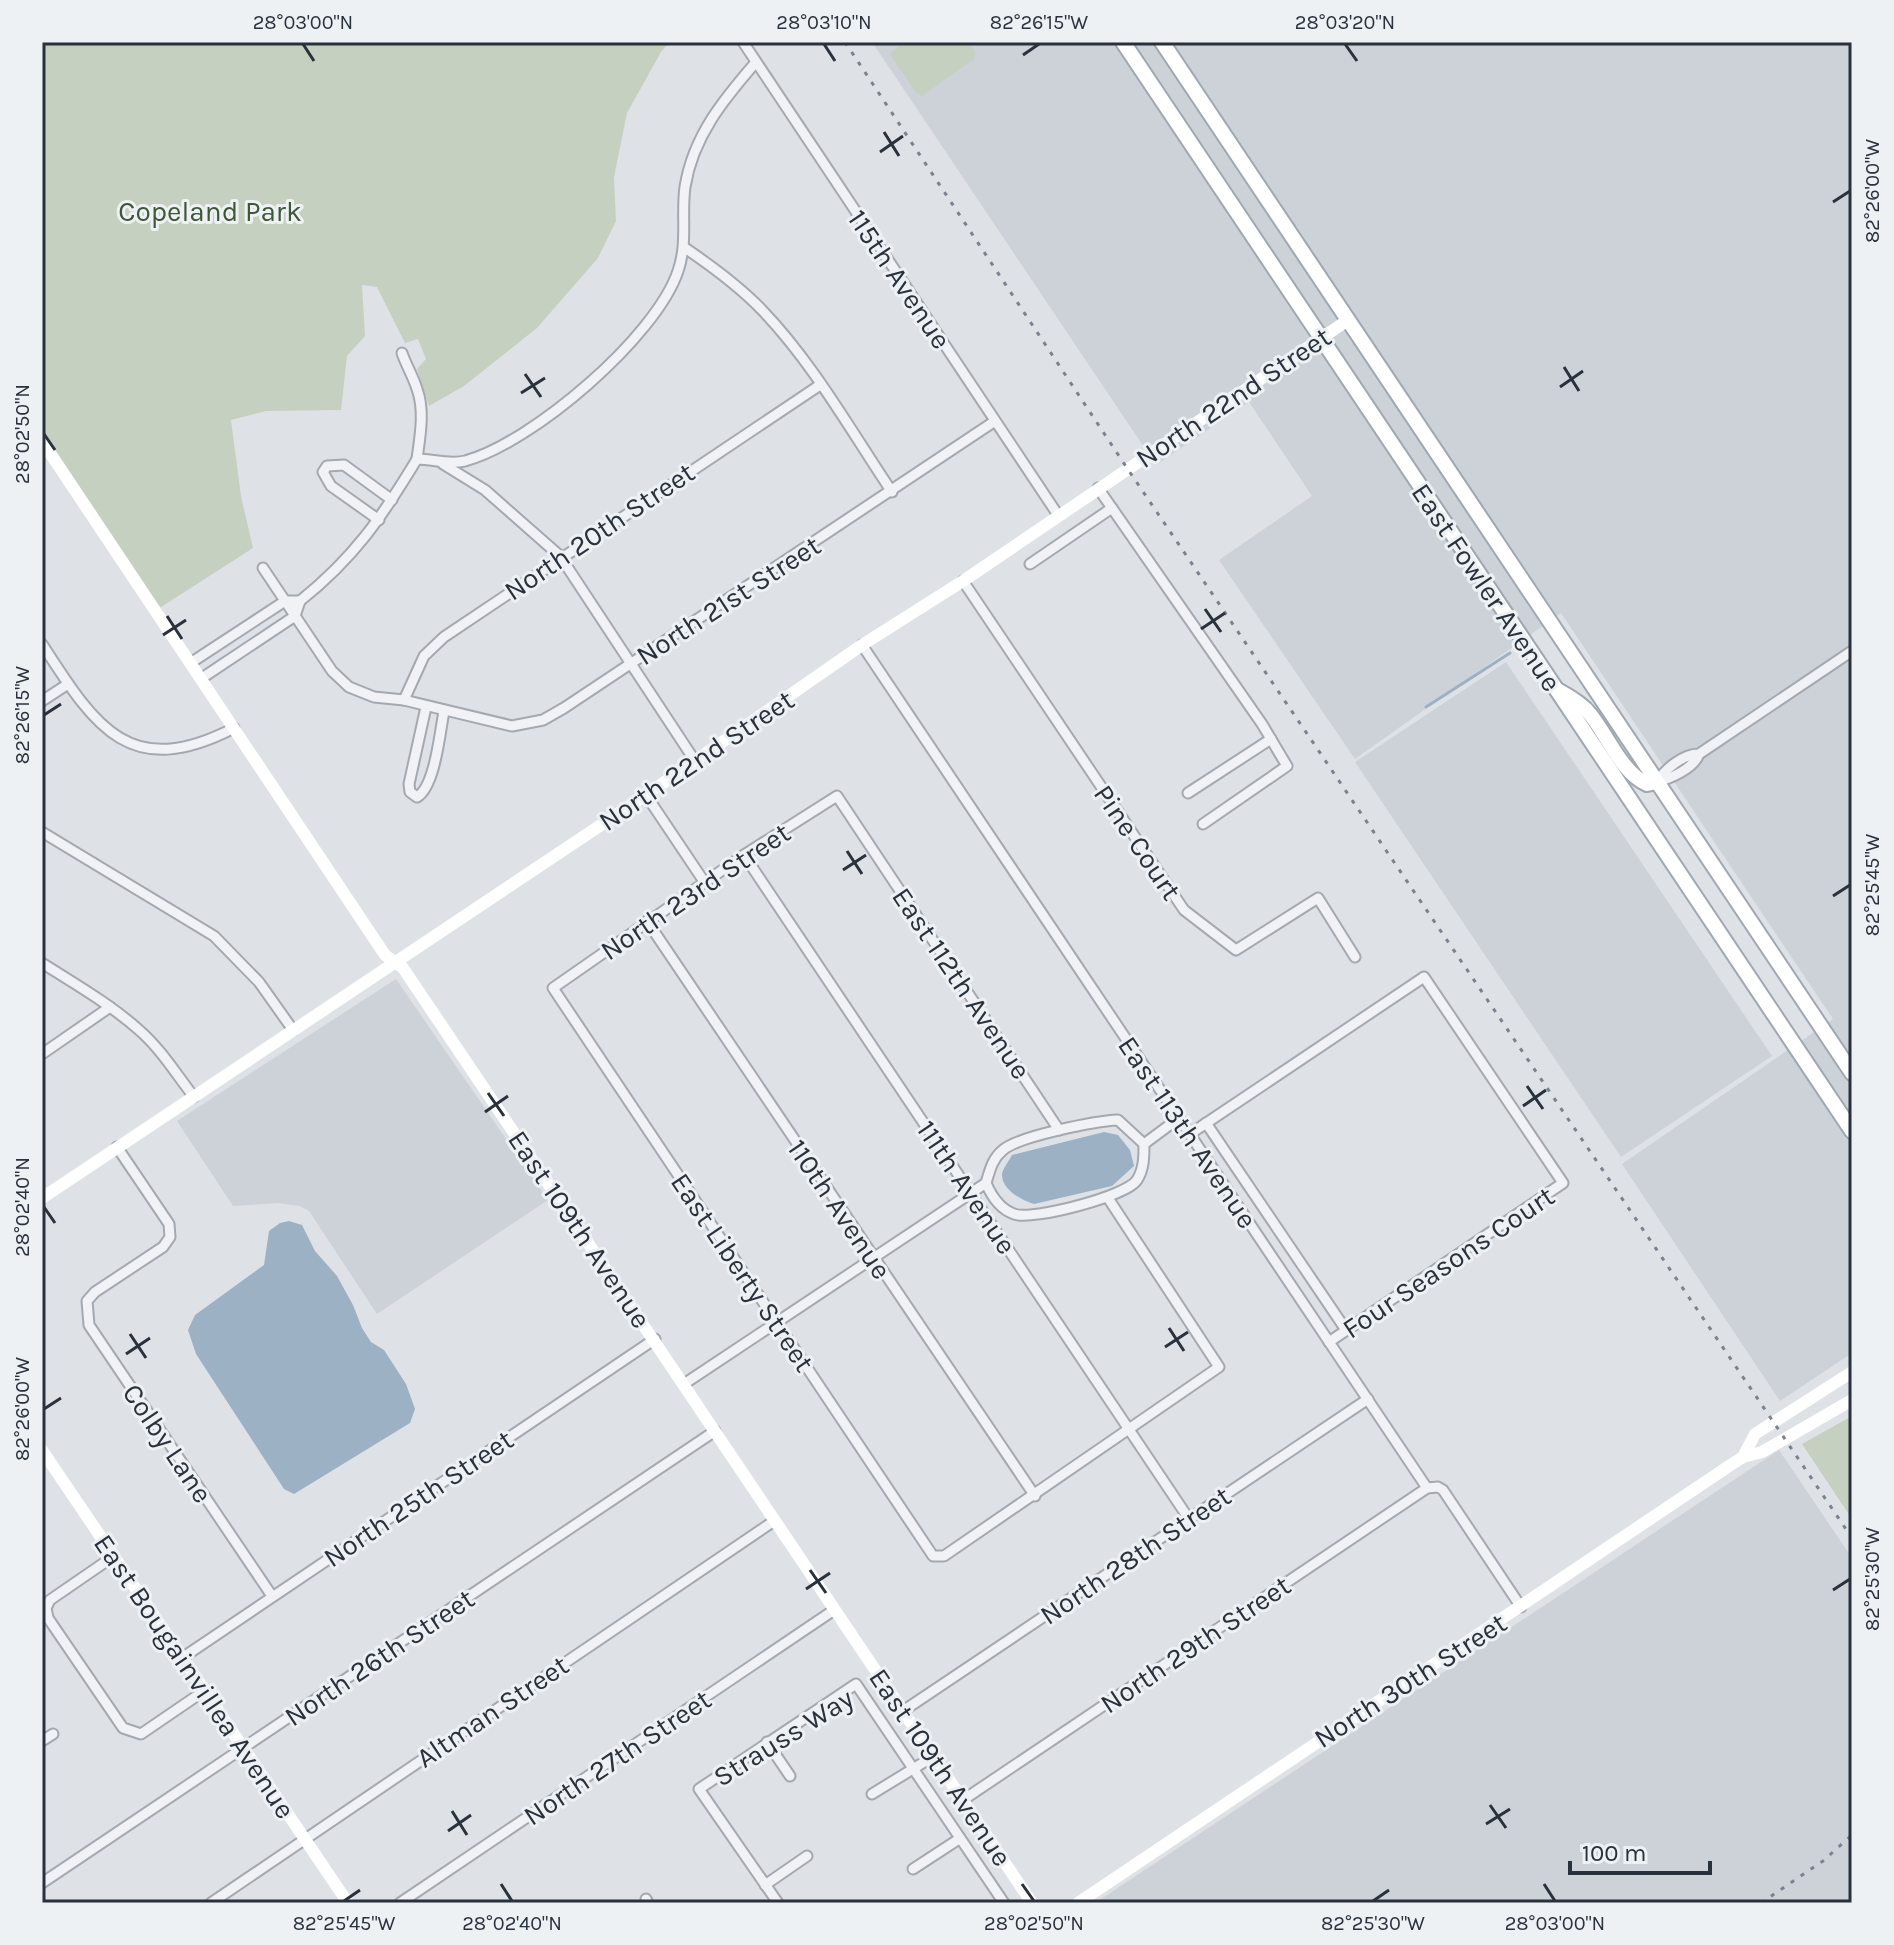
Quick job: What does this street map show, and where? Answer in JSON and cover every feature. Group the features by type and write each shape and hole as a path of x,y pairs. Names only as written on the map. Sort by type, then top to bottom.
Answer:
{"main road":[{"name":"East Fowler Avenue","path":"1123,42 1852,1131"},
{"name":"East Fowler Avenue","path":"1162,42 1852,1073"},
{"path":"1555,688 1574,699 1590,714 1640,780 1647,784 1657,782"}],"street":[{"name":"115th Avenue","path":"743,42 1058,515"},
{"path":"417,459 443,464 465,461 512,439 551,414 606,369 645,326 677,275 685,248 685,187 699,138 723,100 756,62"},
{"path":"685,248 724,274 763,311 820,385 892,492"},
{"name":"North 22nd Street","path":"42,1198 646,795 862,645 963,581 1348,320"},
{"path":"202,678 295,616 300,601 347,560 392,500 417,459 422,423 418,389 402,353"},
{"name":"North 20th Street","path":"404,700 424,656 444,637 560,556 820,385"},
{"name":"North 21st Street","path":"263,568 332,671 349,687 374,697 404,700 512,726 543,720 995,421"},
{"name":"East 109th Avenue","path":"42,441 385,955 403,968 1032,1903"},
{"path":"443,464 485,490 560,556 695,761"},
{"path":"379,520 331,486 323,472 327,466 344,465 392,500"},
{"path":"1098,488 1287,766 1203,824"},
{"path":"1030,564 1112,508"},
{"name":"Pine Court","path":"963,581 1184,910 1236,950 1318,898 1355,957"},
{"path":"192,662 285,601 300,601"},
{"path":"42,644 95,721 132,744 154,750 173,749 212,740 234,728"},
{"name":"East 113th Avenue","path":"862,645 1427,1488 1443,1490 1521,1607"},
{"path":"1657,782 1664,771 1692,753 1699,754 1852,651"},
{"path":"42,701 68,684"},
{"path":"426,707 409,784 410,792 417,797 422,796 429,785 444,711"},
{"path":"1188,793 1271,739"},
{"path":"646,795 705,883"},
{"name":"North 23rd Street","path":"553,988 744,855 837,796"},
{"name":"East 112th Avenue","path":"837,796 1059,1130"},
{"path":"42,832 214,936 259,982 293,1030"},
{"name":"111th Avenue","path":"744,855 1189,1519"},
{"name":"110th Avenue","path":"647,921 1035,1496"},
{"path":"42,963 141,1031 194,1097"},
{"name":"Four Seasons Court","path":"1190,1134 1424,977 1563,1183 1329,1342"},
{"name":"East Liberty Street","path":"553,988 933,1556 944,1556 1035,1496"},
{"path":"42,1054 110,1007"},
{"path":"1144,1144 1179,1118"},
{"path":"1118,1120 1144,1144 1144,1166 1136,1183 1108,1198 1036,1214 1014,1215 993,1199 986,1183 992,1161 1005,1148 1059,1130 1118,1120"},
{"path":"1206,1123 1346,1330"},
{"name":"Colby Lane","path":"117,1147 169,1224 170,1237 163,1247 95,1292 87,1301 89,1325 272,1596"},
{"path":"684,1384 986,1183"},
{"path":"1035,1496 1219,1367 1108,1198"},
{"name":"North 25th Street","path":"182,1658 655,1339"},
{"name":"North 30th Street","path":"1743,1457 1755,1434 1852,1372"},
{"name":"North 28th Street","path":"903,1711 1368,1399"},
{"name":"North 30th Street","path":"1078,1903 1743,1457 1762,1452 1852,1400"},
{"name":"North 26th Street","path":"42,1883 715,1431"},
{"name":"East Bougainvillea Avenue","path":"42,1450 47,1468 114,1556 348,1903"},
{"name":"North 29th Street","path":"963,1800 1427,1488"},
{"name":"Altman Street","path":"211,1903 774,1521"},
{"path":"114,1556 50,1600 46,1608 48,1618 123,1728 132,1733 141,1734 204,1691"},
{"name":"North 27th Street","path":"400,1903 834,1610"},
{"name":"Strauss Way","path":"778,1903 699,1789 856,1684 1004,1903"},
{"path":"42,1741 53,1734"},
{"path":"767,1742 790,1776"},
{"path":"872,1794 934,1756"},
{"path":"913,1869 959,1839"},
{"path":"765,1885 807,1856"}],"shaded area":[{"path":"872,42 1852,42 1852,1353 1780,1401 1622,1164 1833,1019 1561,613 1355,759 1219,560 1312,496 1249,402 1156,465"},
{"path":"1506,662 1772,1056 1621,1157 1355,762"},
{"path":"396,979 548,1200 377,1314 309,1211 300,1206 278,1203 233,1206 177,1121"},
{"path":"1779,1450 1852,1558 1852,1903 1095,1903"}],"green space":[{"name":"Copeland Park","path":"42,42 670,42 661,52 627,113 614,177 616,221 598,258 537,328 464,386 429,406 417,369 426,359 418,339 405,343 377,287 362,285 365,336 347,356 341,410 266,411 231,420 241,496 253,548 158,609 42,433"},
{"path":"904,42 969,42 975,52 974,59 922,96 915,91 890,54"},
{"path":"1852,1416 1852,1519 1802,1444"}],"water":[{"path":"1104,1132 1118,1135 1130,1150 1134,1166 1112,1186 1034,1204 1018,1197 1005,1185 1002,1174 1012,1155"},
{"path":"289,1221 302,1225 315,1251 337,1276 362,1328 371,1342 384,1350 406,1384 415,1409 410,1423 294,1494 284,1489 196,1354 188,1330 195,1315 264,1265 269,1231"}],"waterway":[{"path":"1426,707 1510,653"}],"railway":[{"path":"845,42 1127,468 1852,1538"},
{"path":"1761,1903 1823,1861 1852,1835"}]}
